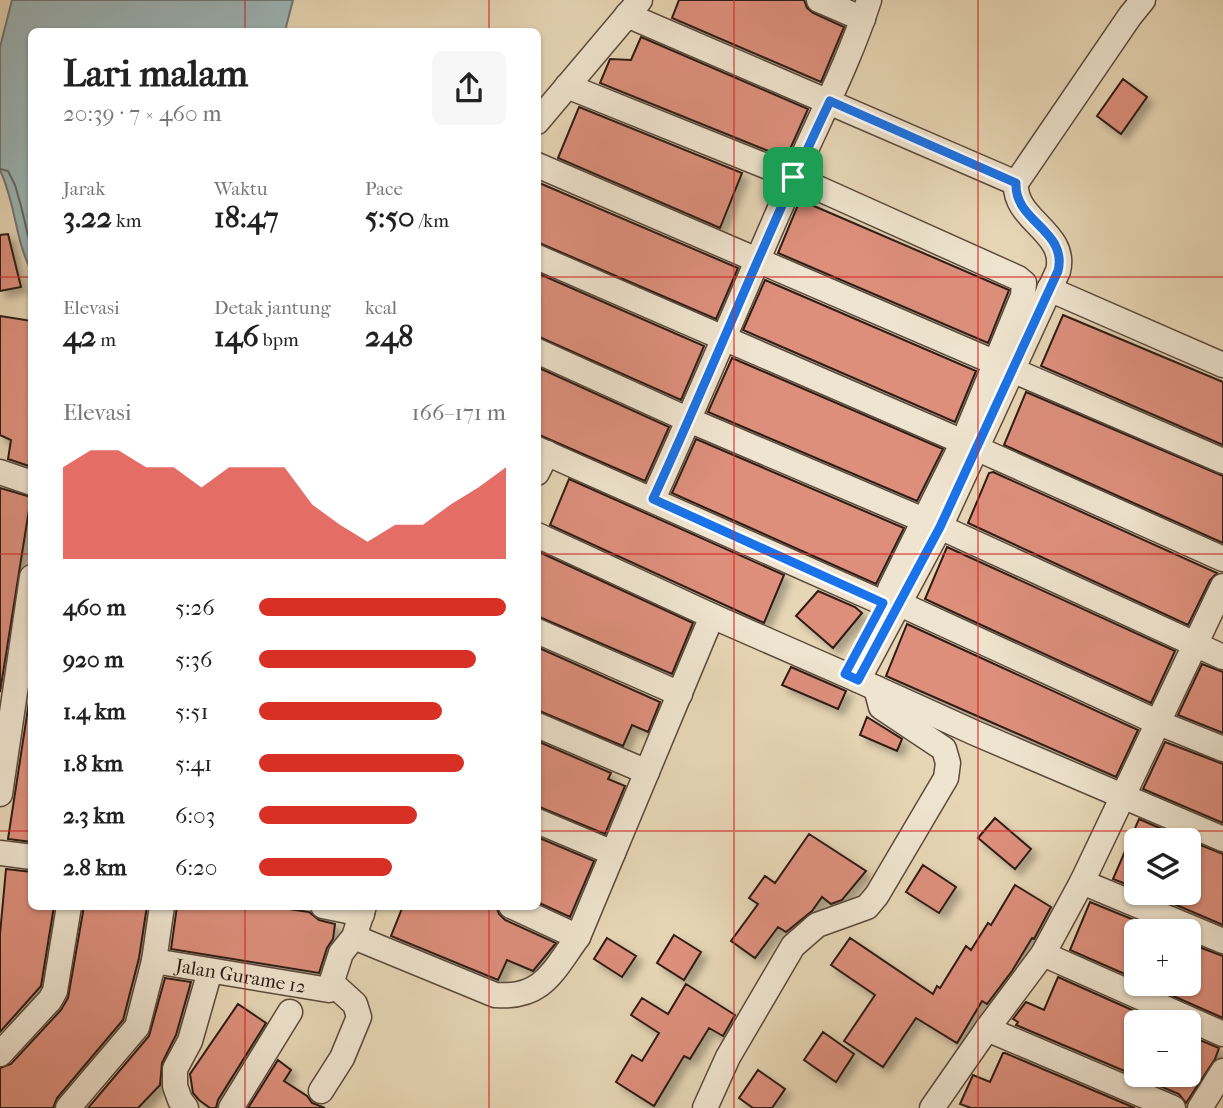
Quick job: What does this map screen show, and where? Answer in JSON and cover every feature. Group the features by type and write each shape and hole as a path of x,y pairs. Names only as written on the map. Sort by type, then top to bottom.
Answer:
{"street":[{"path":"653,499 793,177 830,101 866,9 819,0"},
{"path":"860,680 892,603 970,445 1004,368 1058,271 1060,254 1056,244 1020,204 1016,183 1114,38 1143,0"},
{"path":"541,117 633,8 830,101 1016,183"},
{"path":"567,86 793,177 1021,281 1025,287 1024,296 1004,368"},
{"path":"541,167 1223,461"},
{"path":"541,259 970,445 1223,559"},
{"path":"1049,289 1223,365"},
{"path":"541,353 931,524 1223,657"},
{"path":"541,458 653,499 1223,749"},
{"path":"0,472 28,482"},
{"path":"541,537 712,616 1123,798 1223,839"},
{"path":"941,1106 987,1029 1044,954 1123,798 1223,586"},
{"path":"0,794 28,604"},
{"path":"334,910 360,919 495,995 510,996 538,987 578,937 712,616"},
{"path":"541,633 680,695"},
{"path":"705,1108 728,1057 787,954 817,925 867,907 877,895 946,778 948,764 944,749 881,707 860,680"},
{"path":"541,727 647,772"},
{"path":"541,823 613,853"},
{"path":"0,853 28,856"},
{"path":"1082,882 1223,942"},
{"path":"0,1054 50,1000 55,991 68,910"},
{"path":"68,1108 136,1028 154,961 161,910"},
{"path":"520,910 578,937"},
{"path":"321,1091 342,1058 359,1017 358,1009 348,995 331,987 341,953 360,919"},
{"path":"1044,954 1223,1034"},
{"name":"Jalan Gurame 12","path":"154,961 331,987"},
{"path":"186,1108 180,1100 174,1074 190,1041 210,971"},
{"path":"231,1108 290,1012"},
{"path":"987,1029 1173,1108"},
{"path":"1200,1108 1223,1071"}],"water":[{"path":"12,0 293,0 286,28 28,28 28,263 0,170 0,47"}],"building":[{"path":"679,0 804,0 813,13 844,27 821,82 672,18"},
{"path":"641,37 808,109 786,158 600,83 610,59 631,60"},
{"path":"1123,79 1147,97 1121,134 1097,116"},
{"path":"579,107 742,173 720,228 558,158"},
{"path":"541,184 738,268 716,319 541,244"},
{"path":"800,200 1009,290 988,343 778,253"},
{"path":"8,234 21,287 0,291 0,235"},
{"path":"541,275 704,346 681,400 541,338"},
{"path":"765,280 976,371 955,422 743,330"},
{"path":"1063,315 1223,382 1223,445 1041,366"},
{"path":"0,316 28,320 28,466 8,459 11,440 0,435"},
{"path":"732,358 943,449 917,501 708,412"},
{"path":"541,369 669,427 645,481 541,436"},
{"path":"1026,392 1223,476 1223,543 1004,445"},
{"path":"696,439 904,528 876,584 672,493"},
{"path":"993,472 1217,573 1210,580 1188,625 968,523 989,473"},
{"path":"569,479 784,575 764,623 550,525"},
{"path":"0,488 28,496 28,516 0,692"},
{"path":"947,547 1175,651 1151,703 925,599"},
{"path":"541,553 693,623 672,674 541,618"},
{"path":"818,591 855,607 862,613 833,648 796,616"},
{"path":"907,624 1138,730 1116,777 886,676"},
{"path":"541,649 660,702 648,732 632,725 623,746 541,712"},
{"path":"1202,664 1223,672 1223,733 1178,715"},
{"path":"791,667 846,691 838,709 782,685"},
{"path":"28,708 28,842 8,839"},
{"path":"867,717 902,739 897,751 860,735"},
{"path":"1165,742 1223,764 1223,823 1143,789"},
{"path":"541,743 611,773 608,779 625,786 605,834 541,808"},
{"path":"995,818 1031,849 1015,869 978,838"},
{"path":"1139,819 1160,828 1135,828"},
{"path":"809,834 866,871 842,900 831,904 822,897 812,911 786,932 778,927 755,958 731,941 758,904 749,898 765,876 775,883"},
{"path":"541,839 594,861 570,917 541,904"},
{"path":"1201,845 1223,854 1223,925 1176,905 1201,905"},
{"path":"1124,854 1124,883 1113,879"},
{"path":"923,865 956,887 939,913 906,892"},
{"path":"6,869 28,872 28,910 53,910 41,986 0,1032 0,934"},
{"path":"1015,885 1051,907 1034,939 1032,938 1012,971 987,1004 982,1001 957,1043 916,1018 883,1067 844,1041 875,995 831,965 850,938 933,994 937,986 940,988 966,946 971,950 988,923 991,925"},
{"path":"1090,902 1132,919 1124,919 1124,974 1070,950"},
{"path":"83,910 146,910 139,958 123,1020 57,1098 53,1108 0,1108 0,1068 11,1064 61,1010 68,998"},
{"path":"176,910 295,910 309,912 319,920 335,924 333,939 327,948 319,973 171,949"},
{"path":"401,910 498,910 505,920 556,943 533,971 507,960 498,980 391,936"},
{"path":"674,935 701,952 684,980 657,963"},
{"path":"607,938 636,956 622,977 594,959"},
{"path":"1201,948 1223,956 1223,1018 1173,996 1201,996"},
{"path":"1058,977 1132,1010 1124,1010 1124,1071 1016,1025 1018,1022 1013,1019 1026,1002 1044,1010"},
{"path":"165,978 191,982 176,1035 162,1063 160,1085 138,1108 88,1108 149,1036"},
{"path":"686,984 735,1015 723,1036 709,1028 690,1059 684,1056 654,1106 616,1082 632,1055 642,1061 659,1033 631,1015 642,998 668,1014"},
{"path":"238,1004 266,1023 218,1100 216,1108 210,1108 193,1093 190,1074"},
{"path":"823,1032 854,1054 836,1082 804,1060"},
{"path":"1201,1040 1219,1048 1201,1080"},
{"path":"1003,1053 1135,1108 971,1108 960,1104 973,1075 990,1082"},
{"path":"278,1060 291,1070 284,1081 307,1096 312,1103 325,1108 248,1108"},
{"path":"758,1070 785,1089 772,1108 753,1108 739,1098"},
{"path":"1162,1087 1197,1087 1186,1103 1179,1094"}],"route":[{"path":"830,101 1016,183 1020,204 1056,244 1061,259 978,449 900,604 858,680 845,674 883,603 653,499 793,177 830,101"}]}
